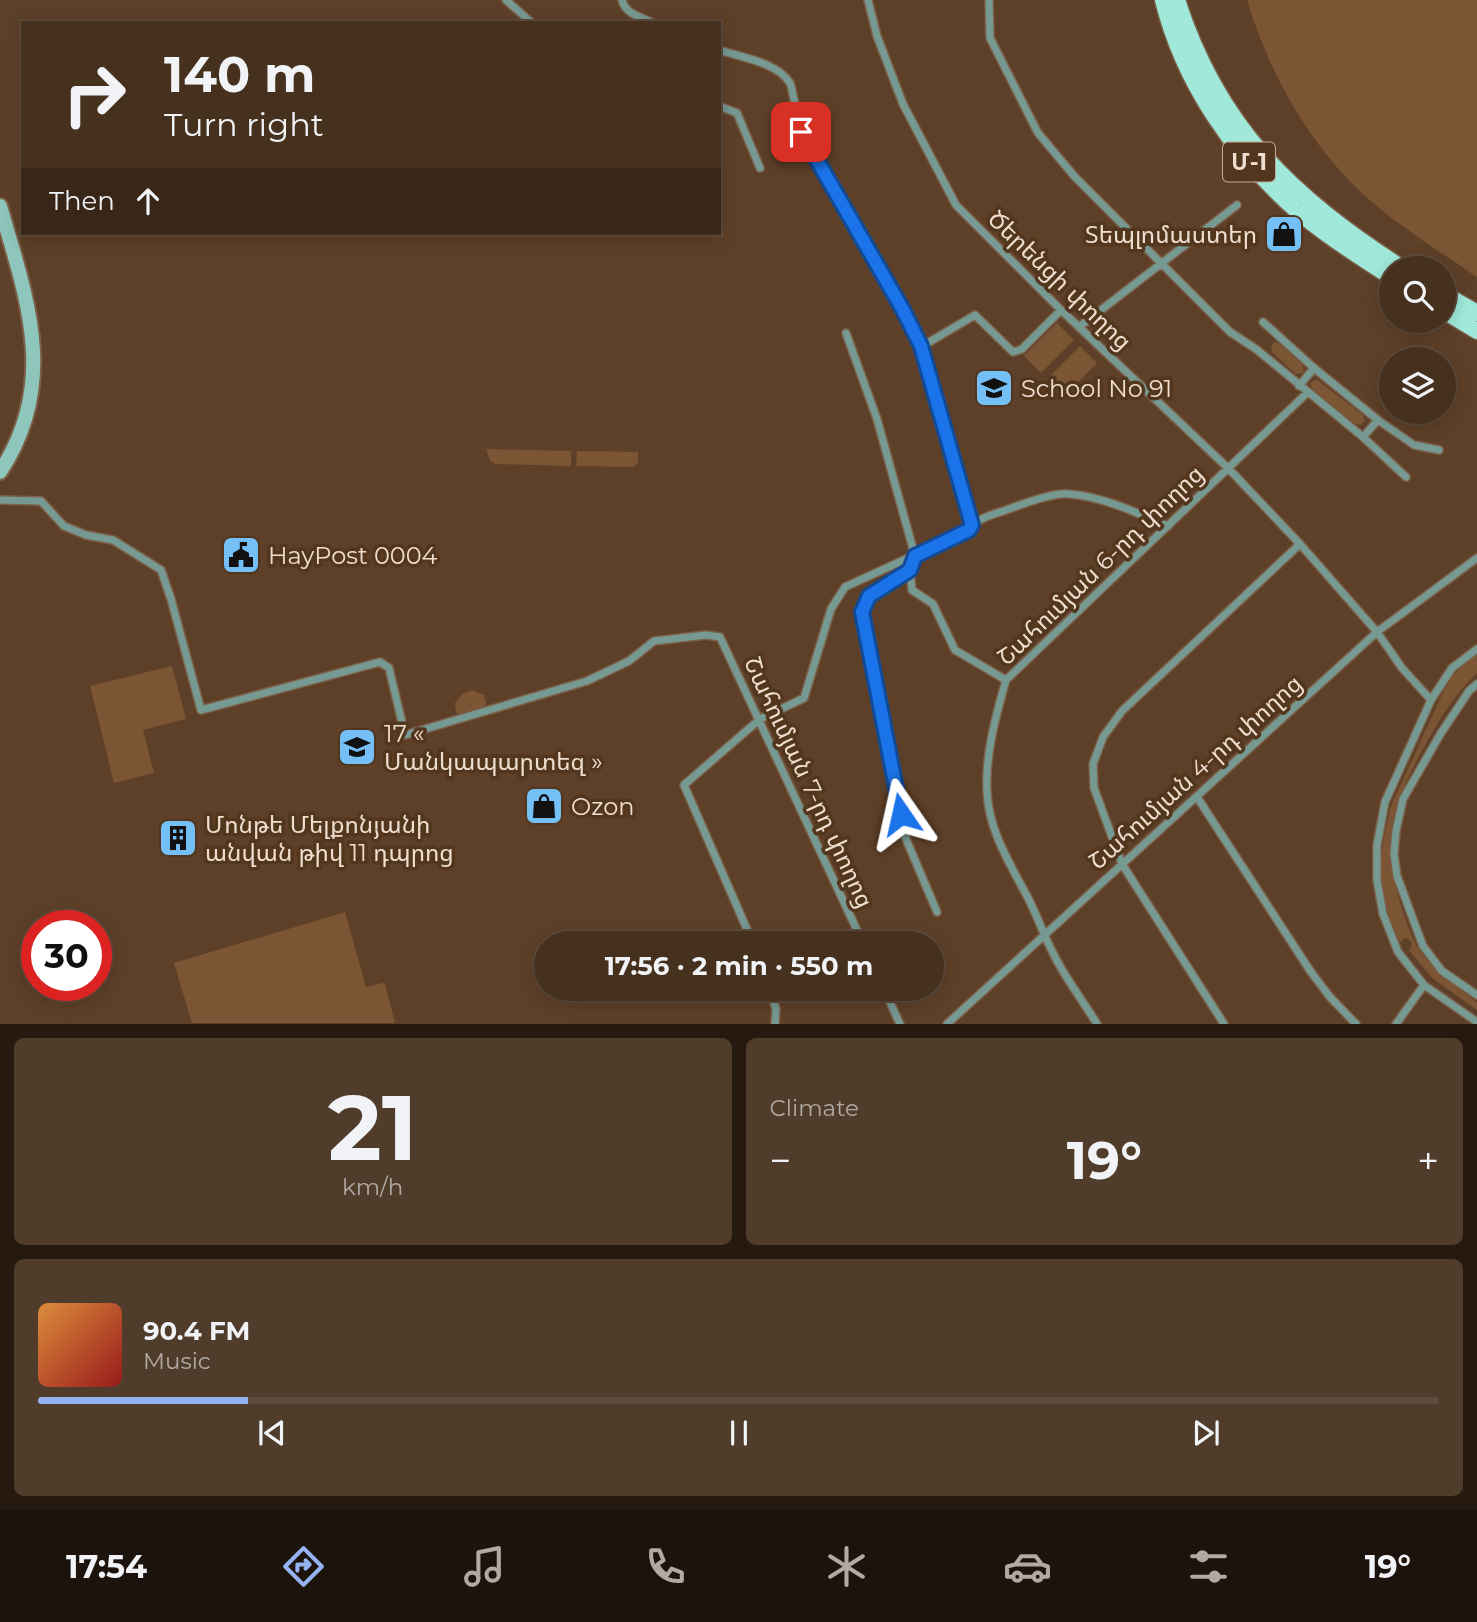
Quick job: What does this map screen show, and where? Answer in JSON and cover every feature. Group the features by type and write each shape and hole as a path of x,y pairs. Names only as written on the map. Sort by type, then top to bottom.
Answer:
{"main road":[{"name":"Մ-1","path":"1163,0 1180,53 1231,141 1260,176 1297,211 1379,269"},
{"name":"Մ-1","path":"1178,0 1189,36 1209,78 1251,141 1288,183 1314,206 1385,256"},
{"path":"0,206 26,304 34,352 28,409 0,472"},
{"path":"0,226 19,295 29,352 24,409 0,464"},
{"path":"1456,301 1477,313"},
{"path":"1456,318 1477,331"}],"street":[{"path":"506,0 530,21"},
{"path":"622,0 623,7 629,12 649,21"},
{"name":"Ծերենցի փողոց","path":"869,0 877,36 903,104 956,205 1061,310 1229,469 1300,544 1377,632 1402,668 1431,700"},
{"path":"989,0 990,38 1038,133 1075,177 1163,262 1230,332 1256,349 1363,437 1406,477"},
{"path":"721,51 775,69 791,84 801,132 921,346 972,525"},
{"path":"721,107 737,113 760,167"},
{"path":"1079,327 1237,205"},
{"path":"921,346 975,315 1013,352 1022,349 1061,310"},
{"path":"1263,322 1378,420 1414,444 1439,450"},
{"path":"846,333 877,419 915,556 910,570 912,590 933,604 955,650 1006,680"},
{"path":"1299,387 1314,368"},
{"name":"Շահումյան 6-րդ փողոց","path":"1097,1024 1053,954 1027,896 1006,860 990,813 986,792 995,719 1006,680 1307,393"},
{"path":"1363,437 1378,420"},
{"path":"748,931 684,785 760,719 804,698 831,609 845,587 969,530 972,525 990,515 1028,502 1068,493 1116,505 1168,526"},
{"name":"Շահումյան 7-րդ փողոց","path":"0,499 41,501 64,526 86,535 113,540 161,570 172,599 201,710 380,662 388,668 405,735 587,681 629,662 654,641 706,635 720,637 857,931"},
{"path":"1224,1024 1122,864 1094,788 1093,764 1103,737 1122,711 1300,544"},
{"name":"Շահումյան 4-րդ փողոց","path":"947,1024 1377,632 1477,558"},
{"path":"910,570 869,596 862,612 906,839 937,912"},
{"path":"1477,649 1452,668 1431,700 1385,802 1377,857 1377,880 1383,914 1398,952 1424,985 1477,1022"},
{"path":"1477,684 1469,691 1441,733 1404,799 1396,831 1394,854 1397,876 1423,946 1442,971 1477,995"},
{"path":"1197,797 1311,972 1356,1024"},
{"path":"1396,1024 1424,985"},
{"path":"774,1001 775,1024"},
{"path":"889,1001 900,1024"}],"shaded area":[{"path":"1247,0 1477,0 1477,277 1456,263 1456,256 1446,256 1372,202 1331,160 1296,110 1256,28"},
{"path":"1057,323 1074,340 1041,373 1024,356"},
{"path":"1275,342 1303,365 1304,373 1296,374 1272,352 1271,346"},
{"path":"1080,346 1097,363 1064,396 1047,379"},
{"path":"1316,379 1362,414 1365,420 1361,425 1355,424 1312,389 1310,383"},
{"path":"486,449 571,451 571,466 495,464 490,460"},
{"path":"577,451 638,452 638,462 634,467 576,466"},
{"path":"1477,652 1477,673 1453,700 1440,720 1403,789 1393,822 1391,857 1399,899 1415,942 1438,971 1477,1002 1477,1010 1432,978 1409,950 1412,944 1409,939 1405,938 1400,943 1384,908 1379,877 1391,806 1449,679"},
{"path":"172,666 186,719 143,730 154,773 114,783 90,686"},
{"path":"472,690 484,695 486,703 483,710 469,711 462,716 456,712 455,703 462,694"},
{"path":"345,912 366,987 385,984 395,1023 192,1023 174,963"}],"place":[{"name":"Տեպլոմաստեր","path":"1284,234"},
{"name":"School No 91","path":"994,388"},
{"name":"HayPost 0004","path":"241,555"},
{"name":"17 « Մանկապարտեզ »","path":"357,747"},
{"name":"Ozon","path":"544,806"},
{"name":"Մոնթե Մելքոնյանի անվան թիվ 11 դպրոց","path":"178,838"}],"route":[{"path":"801,132 921,346 972,525 969,530 915,556 910,570 869,596 862,612 901,814"}]}
